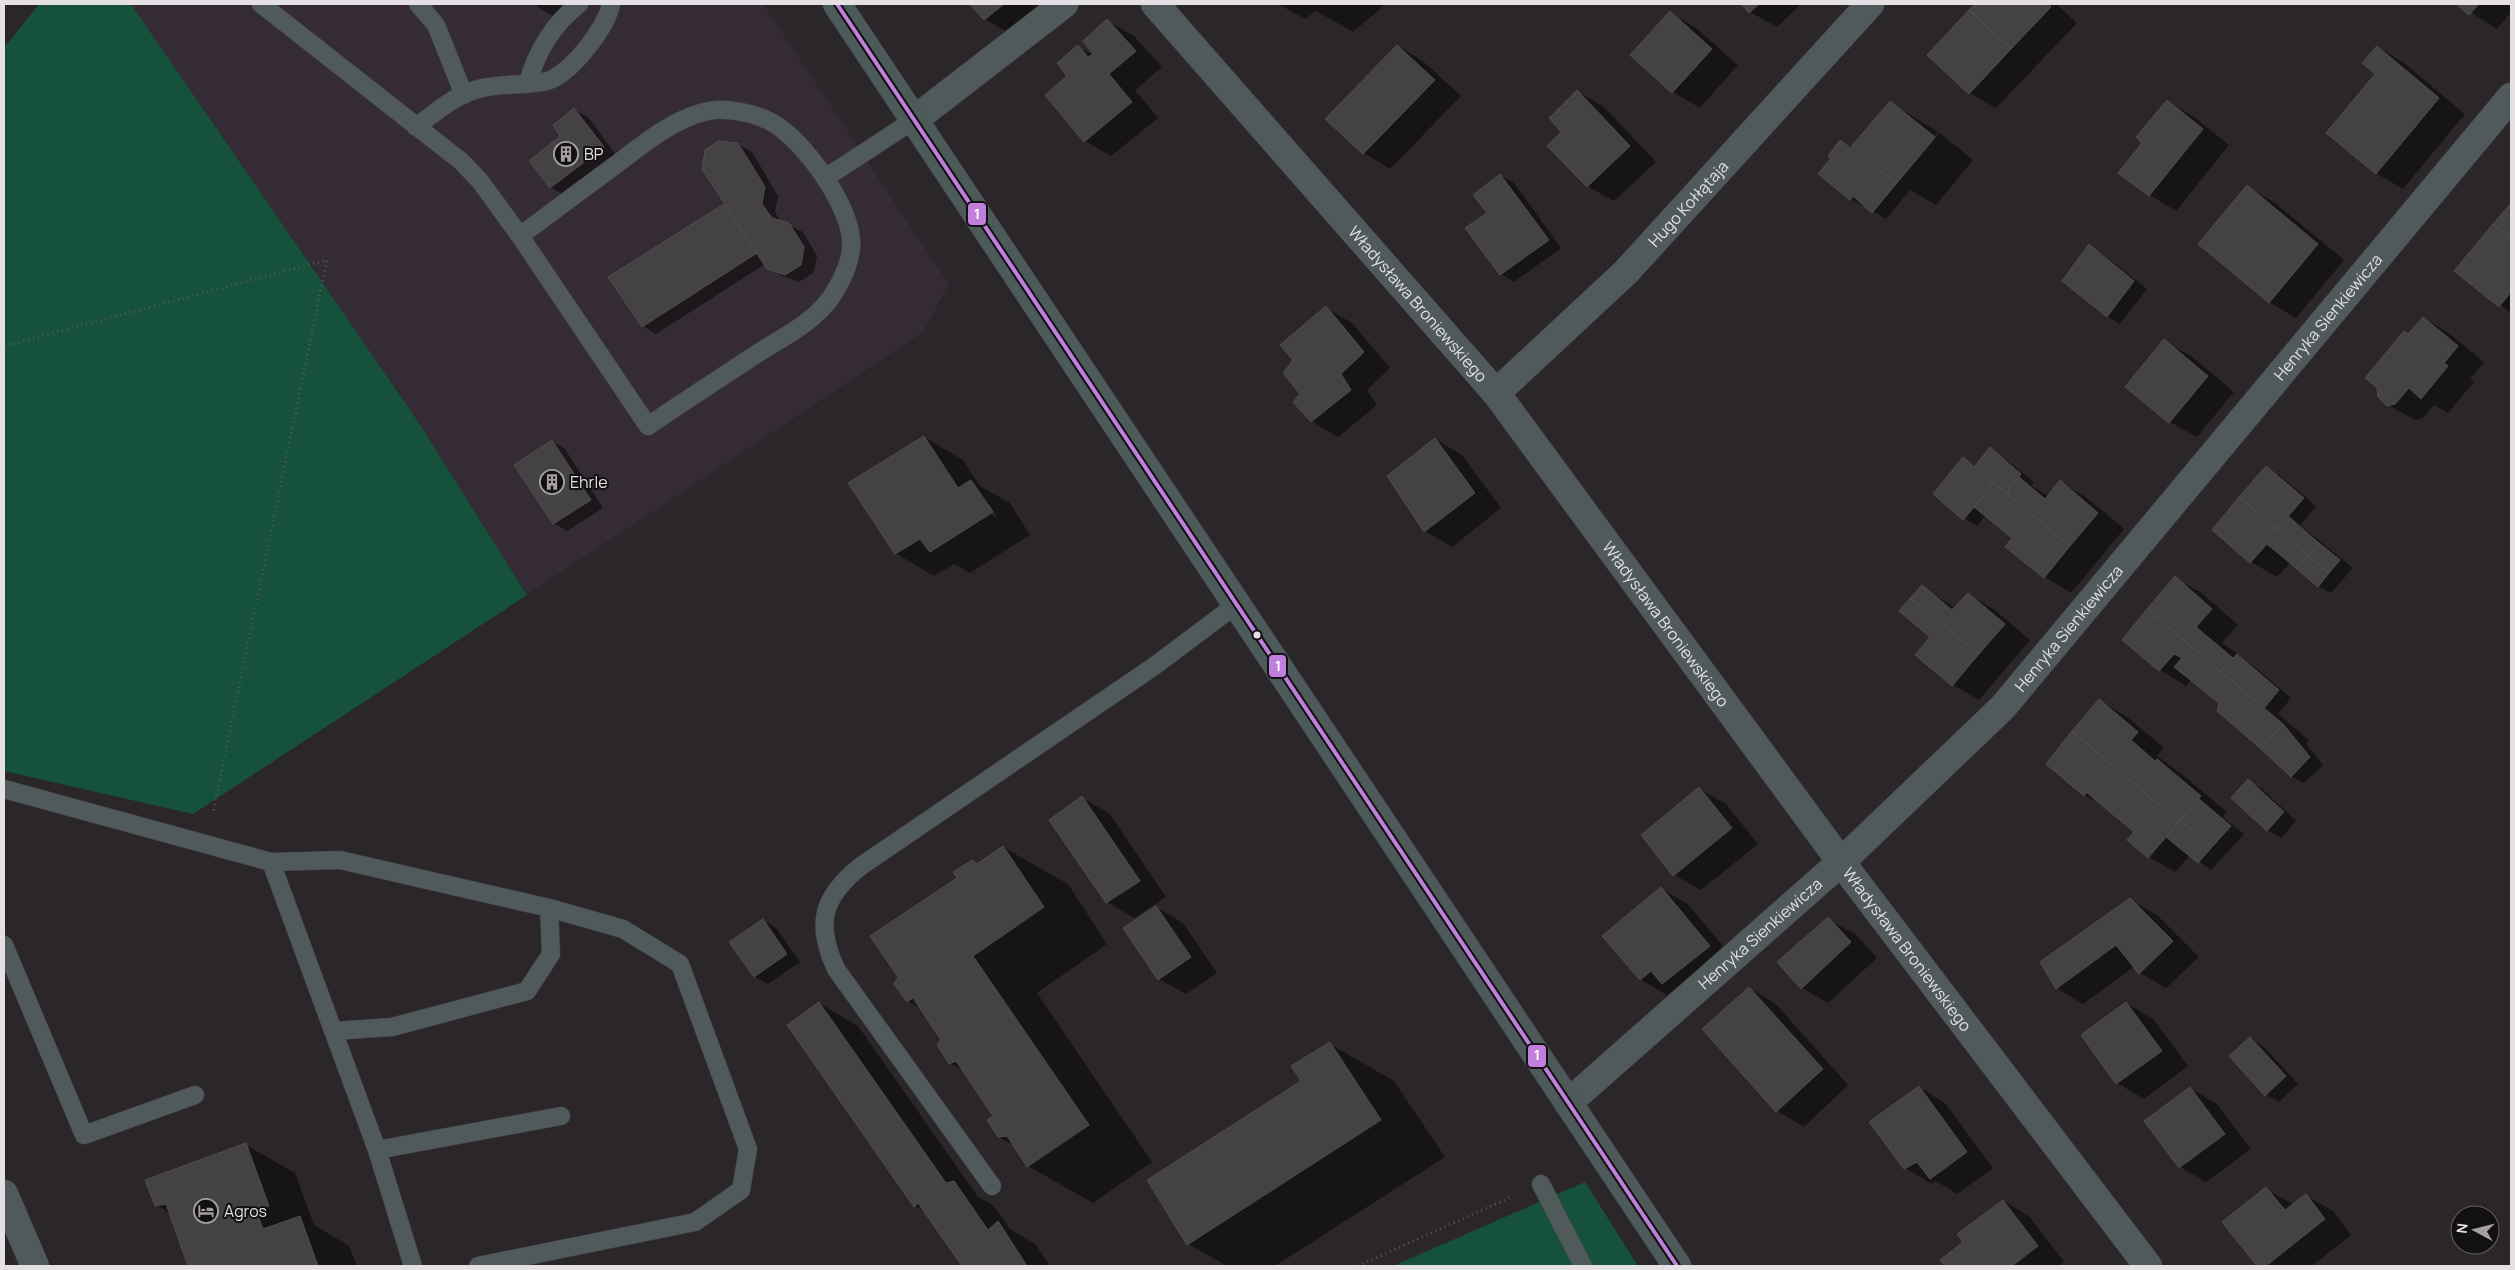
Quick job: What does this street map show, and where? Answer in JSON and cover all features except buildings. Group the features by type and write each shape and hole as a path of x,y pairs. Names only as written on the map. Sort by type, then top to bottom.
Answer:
{"main road":[{"path":"837,4 1677,1266"}],"street":[{"path":"914,120 1064,4"},
{"name":"Władysława Broniewskiego","path":"1155,4 1496,393 1841,862 2148,1266"},
{"name":"Hugo Kołłątaja","path":"1496,393 1626,272 1870,4"},
{"name":"Henryka Sienkiewicza","path":"1568,1103 1841,862 2003,707 2511,97"},
{"path":"4,1194 36,1266"}],"lane":[{"path":"261,4 462,162 480,181 520,236 648,426 807,321 820,310 832,296 841,280 848,261 852,240 847,220 825,178 794,139 773,123 751,114 727,110 704,111 672,126 638,148 520,236"},
{"path":"418,4 436,25 464,95"},
{"path":"528,83 533,63 548,38 579,4"},
{"path":"416,127 448,102 482,88 548,81 564,72 586,49 611,4"},
{"path":"825,178 914,120"},
{"path":"992,1186 836,969 826,948 824,924 830,901 842,881 861,866 1153,667 1237,604"},
{"path":"4,789 270,862 340,860 549,908 623,930 680,964 748,1149 741,1190 695,1222 478,1266"},
{"path":"270,862 377,1150 413,1266"},
{"path":"334,1031 392,1027 527,991 551,954 549,908"},
{"path":"4,945 84,1135 195,1095"},
{"path":"377,1150 561,1116"},
{"path":"1541,1184 1583,1266"}],"path":[{"path":"4,346 327,260 206,845"},
{"path":"1358,1266 1541,1184"}],"shaded area":[{"path":"131,4 763,4 949,284 923,332 527,595 419,423"}],"green space":[{"path":"39,4 131,4 419,423 527,595 193,814 4,771 4,48"},
{"path":"1585,1182 1638,1266 1393,1266"}],"transit line":[{"name":"1","path":"837,4 1677,1266"}],"place":[{"name":"BP","path":"566,154"},
{"name":"Ehrle","path":"552,482"},
{"name":"Agros","path":"206,1211"}]}
